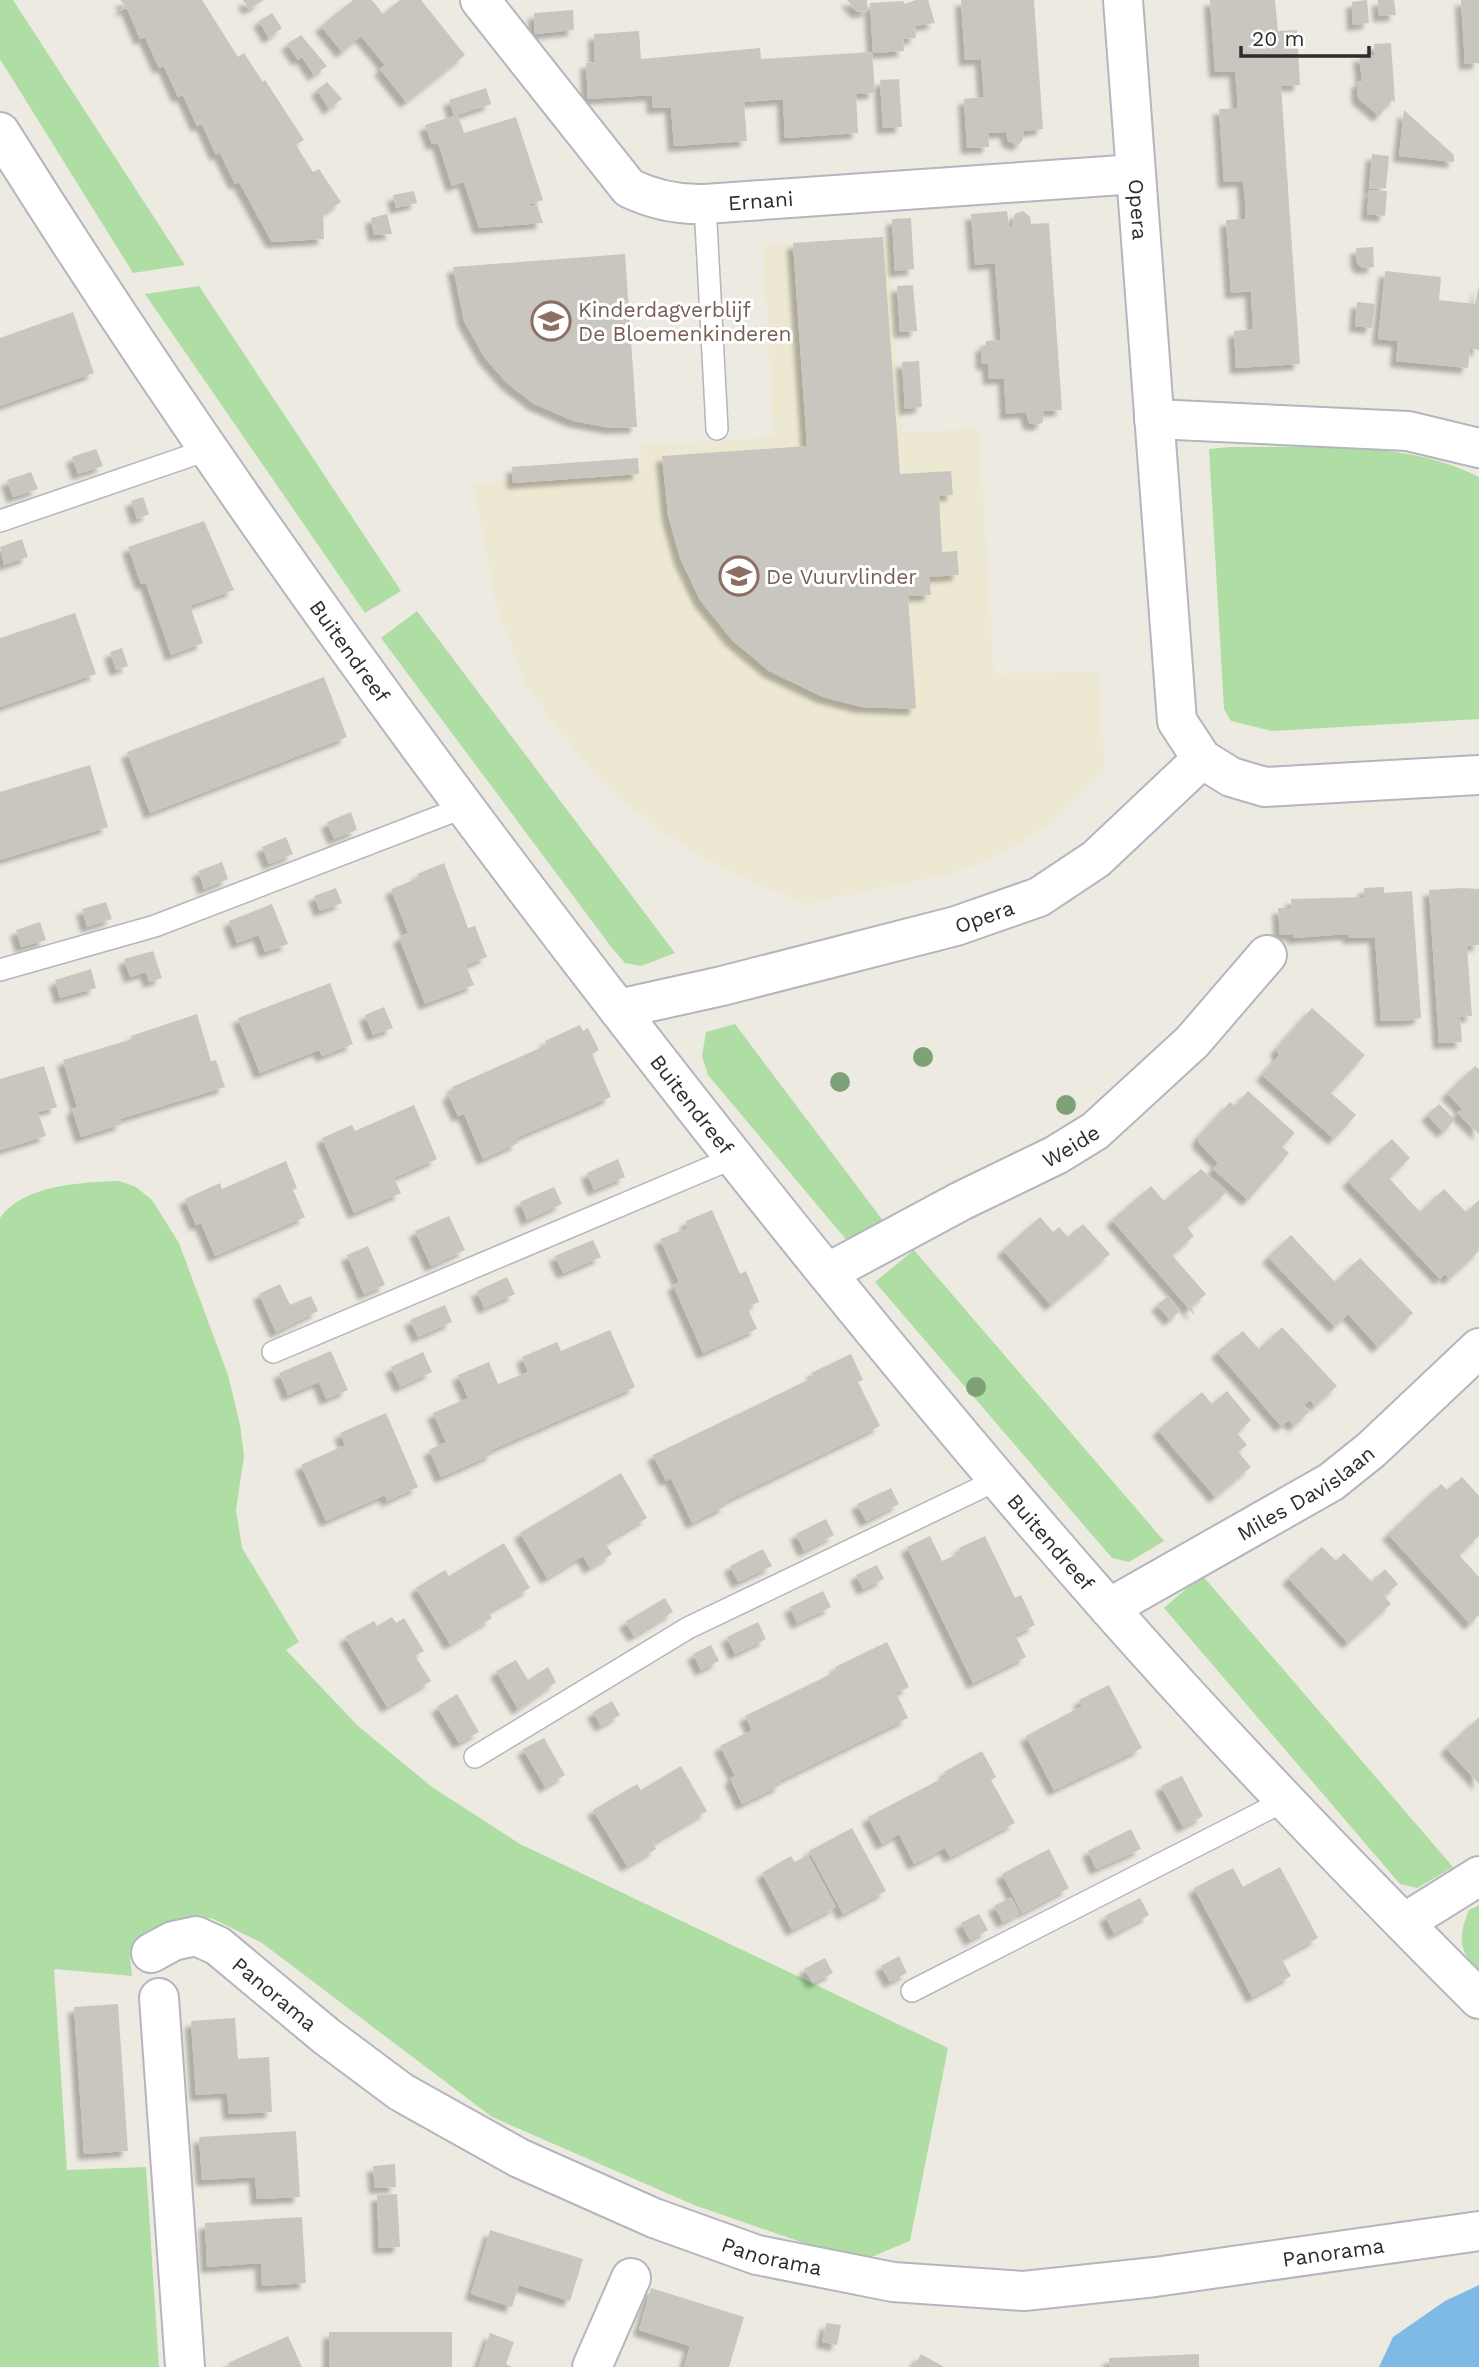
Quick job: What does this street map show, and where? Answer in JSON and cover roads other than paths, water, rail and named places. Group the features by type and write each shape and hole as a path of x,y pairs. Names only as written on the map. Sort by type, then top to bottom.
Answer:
{"street":[{"name":"Ernani","path":"480,0 629,188 650,199 705,204 1136,174"},
{"name":"Opera","path":"1124,0 1177,721 1202,759 1231,777 1265,787 1479,775"},
{"name":"Buitendreef","path":"0,132 99,287 376,691 462,807 733,1158 1109,1608 1286,1800 1479,1999"},
{"path":"1154,419 1408,431 1479,448"},
{"name":"Opera","path":"618,1009 722,986 956,926 1039,897 1096,859 1202,759"},
{"name":"Weide","path":"827,1273 961,1200 1056,1155 1095,1131 1192,1042 1267,955"},
{"name":"Miles Davislaan","path":"1109,1608 1331,1482 1371,1450 1479,1348"},
{"path":"1404,1923 1479,1876"},
{"name":"Panorama","path":"151,1953 173,1941 196,1936 218,1946 326,2036 401,2092 519,2158 654,2218 757,2255 893,2282 1024,2291 1155,2277 1479,2231"},
{"path":"159,1998 185,2367"},
{"path":"592,2367 631,2278"}],"lane":[{"path":"705,204 717,429"},
{"path":"0,522 210,449"},
{"path":"0,971 155,926 462,807"},
{"path":"273,1352 733,1158"},
{"path":"475,1757 688,1628 999,1479"},
{"path":"912,1991 1286,1800"}],"water":[{"path":"1479,2285 1479,2367 1379,2367 1393,2337 1445,2301"}],"place":[{"name":"Kinderdagverblijf De Bloemenkinderen","path":"551,321"},
{"name":"De Vuurvlinder","path":"739,576"}]}
